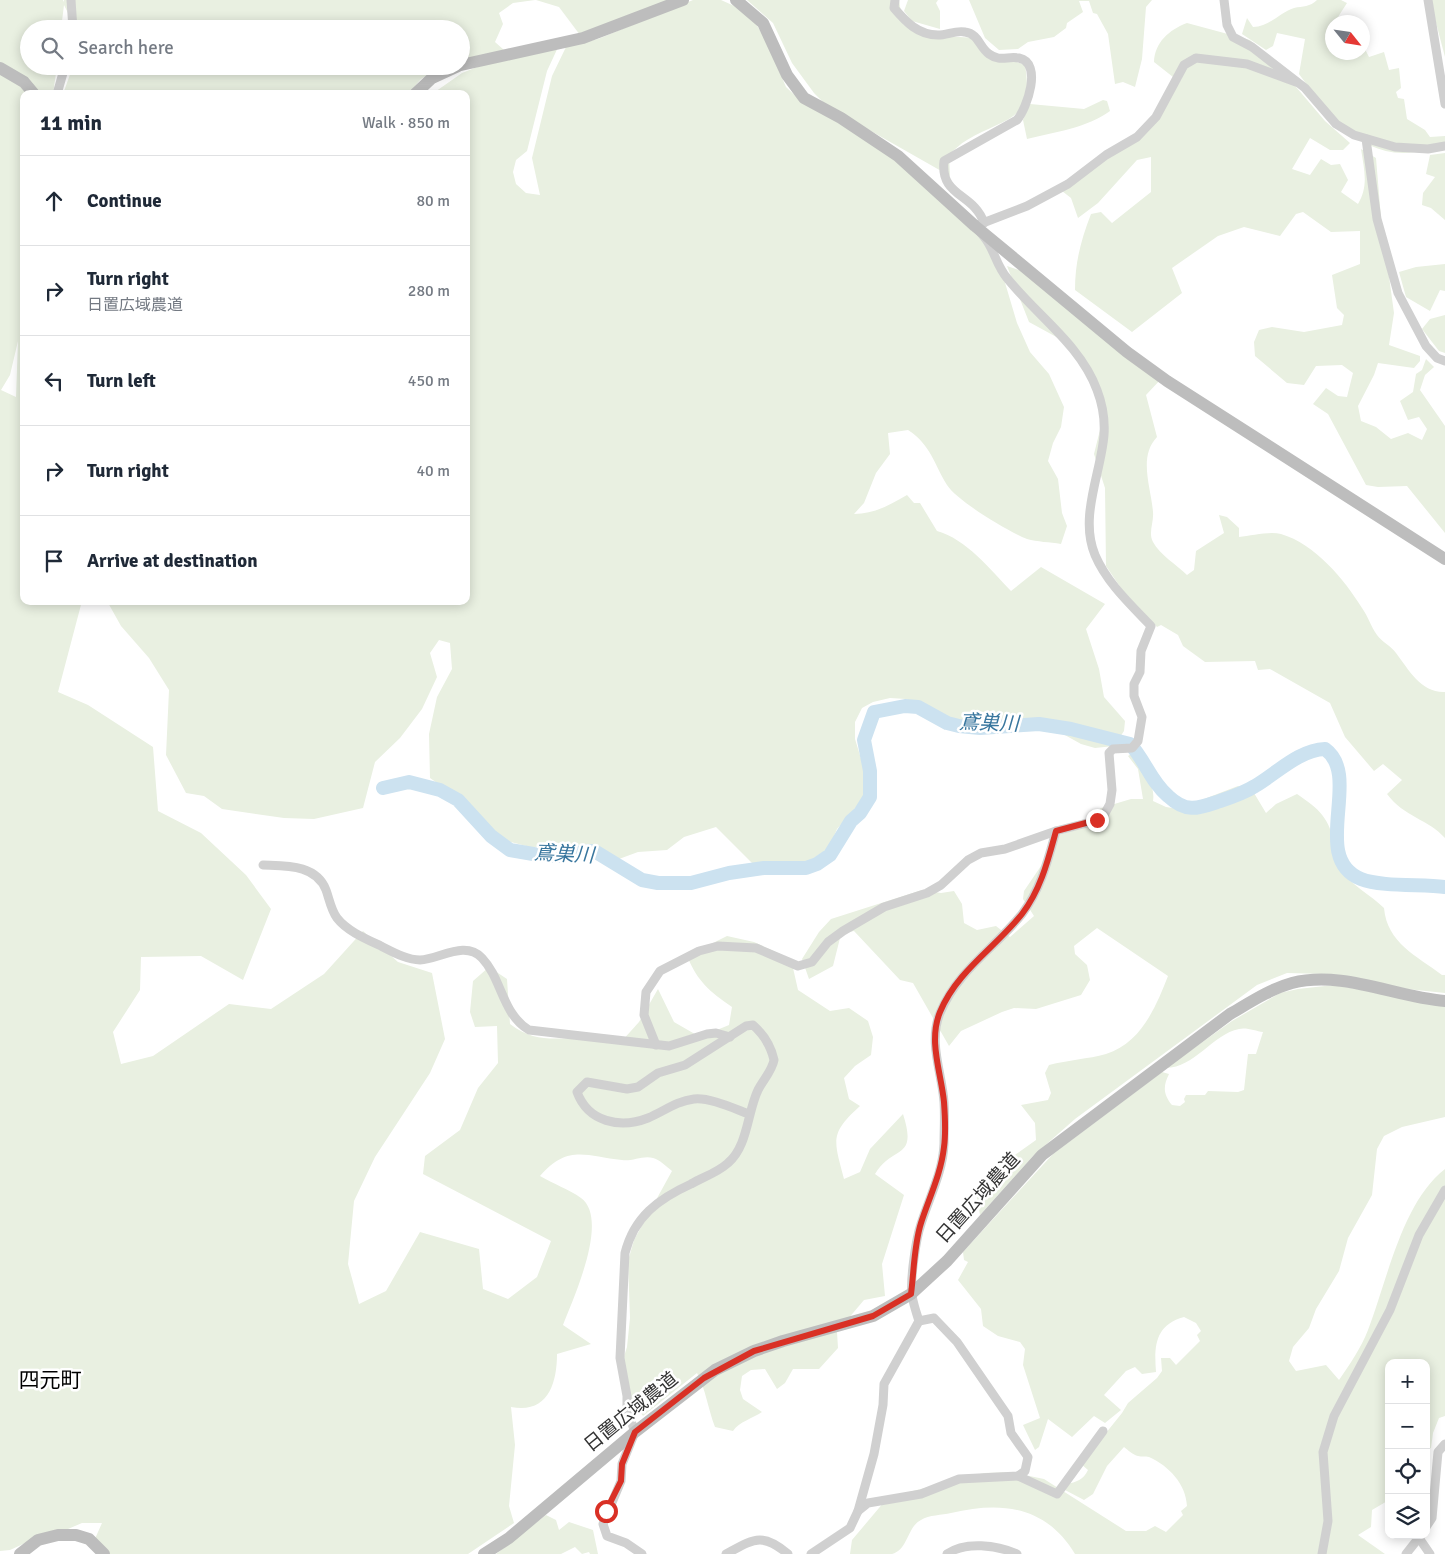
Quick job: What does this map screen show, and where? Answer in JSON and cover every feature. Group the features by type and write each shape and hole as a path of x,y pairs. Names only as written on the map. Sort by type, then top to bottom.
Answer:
{"street":[{"path":"70,0 72,20"},
{"path":"470,64 583,38 683,0"},
{"path":"736,0 763,22 787,75 804,98 841,118 898,156 1127,352 1167,381 1445,559"},
{"path":"656,1045 644,1015 646,992 660,972 678,960 698,951 731,945 756,948 798,966 812,962 828,942 843,931 884,907 927,893 941,885 968,860 981,853 1005,848 1097,820 1104,815 1110,804 1112,790 1109,753 1113,749 1132,748 1138,741 1142,717 1134,696 1134,684 1140,672 1141,651 1151,626 1115,589 1094,554 1090,537 1091,505 1104,435 1104,418 1097,390 1078,356 1007,277 996,261 979,225 980,213 965,198 954,192 942,174 944,161 1017,120 1022,113 1033,72 1030,64 1019,58 999,60 988,53 975,35 964,32 938,35 919,31 907,24 894,8 895,0"},
{"path":"1224,0 1227,25 1233,37 1252,47 1306,88 1336,124 1366,139 1410,149 1445,146"},
{"path":"1428,0 1445,104"},
{"path":"979,225 1027,206 1068,184 1106,155 1137,137 1156,117 1184,65 1196,58 1247,64 1296,82"},
{"path":"0,68 24,82 31,90"},
{"path":"59,90 63,75"},
{"path":"418,90 432,78 439,75"},
{"path":"1366,139 1377,218 1400,299 1426,346 1437,358 1445,361"},
{"path":"813,1554 850,1528 858,1511 874,1454 883,1404 884,1384 919,1321 911,1294 920,1225 936,1183 944,1147 944,1102 935,1050 936,1031 940,1013 950,993 969,968 1023,912 1043,878 1056,831"},
{"path":"263,865 300,867 318,878 325,887 335,916 344,926 399,955 418,960 464,950 481,957 509,1010 520,1025 529,1030 669,1046 716,1033 730,1037"},
{"name":"日置広域農道","path":"484,1554 509,1538 635,1432 704,1378 736,1359 783,1341 873,1316 911,1294 947,1261 1042,1155 1230,1014 1258,997 1290,983 1323,980 1445,1001"},
{"path":"642,1554 626,1543 607,1536 603,1524 621,1481 622,1464 635,1432 627,1410 627,1396 620,1358 625,1253 629,1238 639,1220 652,1208 687,1185 713,1174 728,1163 743,1139 758,1090 774,1060 768,1044 753,1025 746,1026 685,1065 658,1073 638,1087 627,1089 587,1082 577,1092 580,1101 594,1117 612,1122 623,1123 646,1119 679,1102 696,1098 714,1101 750,1114"},
{"path":"1322,1554 1328,1521 1323,1452 1327,1434 1334,1416 1390,1310 1419,1235 1445,1190"},
{"path":"919,1321 934,1318 957,1342 1008,1416 1011,1433 1028,1457 1024,1470 1018,1476"},
{"path":"858,1511 868,1503 921,1494 959,1480 1018,1476 1057,1494 1103,1431"},
{"path":"1430,1521 1432,1518 1438,1452 1445,1444"},
{"path":"20,1554 38,1540 58,1535 76,1534 89,1539 104,1554"},
{"path":"726,1554 747,1543 762,1538 776,1544 788,1554"},
{"path":"1406,1554 1418,1539"},
{"path":"1421,1539 1430,1554"},
{"path":"947,1554 961,1547 982,1547 998,1548 1017,1554"}],"green space":[{"path":"0,0 63,0 64,2 64,0 535,0 513,3 499,13 503,24 495,42 504,50 470,59 470,20 72,20 64,5 62,20 20,20 20,75 56,75 54,90 20,90 20,605 81,605 58,692 88,705 153,747 158,811 201,833 246,875 271,909 243,980 201,956 141,957 140,990 113,1032 121,1064 153,1056 229,1004 271,1009 324,974 363,931 398,962 432,973 445,1039 430,1073 375,1157 354,1201 348,1264 359,1304 386,1291 420,1232 479,1249 483,1289 508,1299 537,1277 551,1241 423,1174 425,1156 460,1130 478,1088 498,1063 497,1026 475,1027 470,1012 473,981 489,967 507,979 510,1024 536,1037 553,1039 582,1038 621,1042 639,1022 658,989 674,1022 700,1037 729,1025 732,1007 705,985 695,973 687,956 727,936 754,942 791,959 798,990 830,1011 849,1008 868,1021 873,1037 871,1055 855,1066 844,1078 849,1099 860,1106 843,1124 837,1138 836,1146 844,1179 860,1172 870,1149 903,1114 907,1129 905,1146 882,1165 875,1174 904,1195 882,1264 885,1296 864,1300 837,1332 838,1348 819,1369 793,1369 785,1383 777,1389 765,1369 751,1370 742,1376 740,1390 743,1399 762,1412 742,1423 733,1431 715,1427 703,1386 697,1373 643,1416 627,1394 619,1372 627,1347 630,1318 628,1261 634,1240 672,1171 663,1163 649,1157 626,1160 578,1154 568,1156 559,1159 540,1176 581,1198 589,1208 592,1223 587,1260 563,1325 591,1344 557,1354 552,1386 548,1395 541,1401 533,1406 523,1408 511,1407 515,1445 509,1506 514,1523 468,1554 107,1554 94,1541 102,1523 82,1523 61,1532 45,1534 10,1550 0,1551","holes":["18,341 16,397 1,390 10,375"]},
{"path":"536,0 669,0 580,35 559,7"},
{"path":"693,0 721,0 741,9 756,24 766,40 786,87 803,103 856,127 992,239 1017,323 1030,352 1049,374 1064,407 1061,427 1053,443 1048,461 1058,479 1062,513 1067,526 1061,544 1027,539 996,523 961,499 947,485 927,448 908,430 888,433 890,454 876,473 864,503 854,514 875,511 907,495 914,503 920,503 937,531 948,535 968,548 1011,591 1041,567 1105,604 1086,629 1099,669 1104,697 1125,721 1124,731 1114,746 1095,748 1081,744 1038,720 1006,722 970,731 947,726 925,714 916,704 906,699 890,698 873,702 862,708 855,722 855,739 866,775 864,798 837,829 829,848 808,862 775,874 758,869 716,827 684,837 667,850 638,852 619,859 588,844 571,847 530,847 507,841 488,827 470,806 430,778 429,734 437,697 452,669 450,643 439,640 430,653 437,677 422,709 400,738 375,762 363,808 314,819 284,818 222,809 204,796 186,793 166,755 169,690 149,658 121,626 109,605 470,605 470,90 438,90 459,75 470,75 470,70 510,54 560,43 547,71 527,151 516,160 513,172 516,184 526,193 540,195 532,158 552,76 566,47 598,39"},
{"path":"747,0 899,0 903,24 912,31 925,35 977,38 997,55 1025,65 1027,84 1025,98 1021,108 1014,116 967,140 949,155 950,176 827,106 814,93 792,63 773,23"},
{"path":"908,0 938,0 936,3 940,11 940,29 912,21 904,11"},
{"path":"969,0 1152,0 1146,7 1142,59 1135,87 1123,82 1115,84 1108,34 1097,14 1093,13 1089,1 1079,1 1083,12 1067,23 1066,28 1054,37 1028,42 1018,49 999,50 985,38"},
{"path":"1317,0 1341,0 1347,3 1339,15 1325,15 1325,60 1370,60 1370,57 1384,52 1389,70 1399,68 1401,88 1396,92 1398,98 1404,99 1407,119 1425,130 1430,137 1445,136 1445,143 1415,152 1395,153 1378,149 1362,141 1334,117 1299,74 1305,39 1277,33 1273,46 1266,50 1242,34 1247,18 1253,27 1264,25 1289,10"},
{"path":"1430,0 1445,0 1445,57"},
{"path":"1187,23 1250,40 1285,74 1325,121 1350,143 1343,150 1330,150 1310,138 1292,169 1310,175 1321,159 1331,165 1340,164 1348,180 1341,192 1358,204 1365,184 1361,149 1376,158 1381,218 1394,313 1389,345 1420,356 1420,361 1414,368 1378,363 1358,406 1361,421 1376,427 1391,439 1408,433 1422,440 1427,429 1419,417 1408,420 1400,401 1413,392 1416,374 1422,370 1426,359 1434,367 1425,375 1420,390 1445,426 1445,533 1407,486 1378,487 1366,485 1328,414 1313,404 1326,388 1338,396 1347,397 1353,373 1342,365 1316,366 1304,385 1287,383 1255,356 1254,342 1259,330 1272,327 1304,332 1342,325 1344,315 1337,308 1332,275 1360,264 1360,231 1331,232 1303,212 1296,214 1280,236 1244,227 1218,236 1172,268 1182,293 1132,332 1075,290 1079,251 1091,214 1101,212 1112,223 1151,192 1151,157 1137,160 1098,203 1078,218 1071,198 1062,191 1155,123 1182,78 1173,77 1154,62 1157,48 1169,33"},
{"path":"70,75 427,75 421,79 411,90 64,90"},
{"path":"1103,100 1107,101 1110,111 1101,117 1070,129 1027,139 1023,120 1030,104 1084,109"},
{"path":"1445,153 1445,220 1431,208 1422,205 1423,193 1435,177 1426,174 1430,155"},
{"path":"1445,264 1445,291 1440,290 1430,311 1406,297 1399,272 1416,267"},
{"path":"1007,266 1028,273 1162,378 1146,395 1157,437 1151,445 1147,463 1153,512 1151,535 1156,547 1164,556 1187,575 1194,570 1196,551 1224,533 1219,515 1227,517 1239,528 1239,537 1276,533 1294,539 1317,554 1337,574 1364,611 1377,635 1394,651 1416,679 1429,689 1445,692 1445,838 1431,826 1401,808 1387,794 1402,780 1383,764 1374,771 1345,737 1330,703 1270,669 1258,670 1255,661 1205,662 1183,646 1178,635 1161,625 1157,627 1123,591 1106,566 1105,488 1094,454 1105,410 1071,345 1029,322"},
{"path":"1445,315 1445,353 1439,351 1422,329 1430,319"},
{"path":"1133,753 1150,782 1153,801 1166,807 1178,809 1238,786 1254,793 1266,813 1276,804 1297,794 1312,804 1330,828 1337,866 1349,880 1384,908 1386,920 1397,940 1413,955 1442,975 1445,975 1445,993 1407,989 1324,974 1287,973 1257,985 1075,1119 1033,1156 980,1215 976,1193 993,1176 998,1167 1036,1140 1035,1123 1021,1105 1048,1100 1051,1093 1045,1073 1049,1065 1106,1054 1129,1042 1146,1022 1168,976 1097,928 1074,946 1075,954 1087,965 1090,980 1081,995 1036,1009 1014,1008 1002,1012 961,1031 949,1046 913,983 900,980 854,931 841,934 833,966 809,979 802,959 819,932 831,919 922,890 941,893 954,891 962,904 964,923 977,930 996,926 1010,937 1034,916 1023,899 1024,891 1043,863 1052,837 1079,829 1101,808 1131,799 1143,799 1138,769 1128,756"},
{"path":"1334,985 1445,1005 1445,1117 1402,1127 1384,1136 1377,1149 1372,1195 1348,1238 1339,1271 1316,1309 1309,1328 1293,1347 1289,1361 1296,1371 1326,1365 1339,1380 1365,1337 1389,1266 1407,1222 1430,1183 1445,1169 1445,1416 1439,1418 1430,1448 1430,1359 1385,1359 1385,1502 1372,1510 1371,1527 1358,1535 1385,1554 1075,1554 1051,1526 1036,1517 1021,1511 1005,1508 988,1508 970,1509 924,1518 916,1523 901,1548 892,1554 850,1554 852,1540 884,1502 901,1494 984,1473 1010,1472 1044,1479 1126,1531 1146,1531 1155,1526 1166,1532 1183,1515 1181,1511 1187,1506 1186,1498 1180,1483 1170,1471 1149,1457 1136,1455 1124,1447 1107,1466 1093,1494 1084,1500 1065,1490 1066,1484 1079,1480 1084,1476 1088,1470 1081,1464 1128,1403 1157,1378 1162,1371 1161,1358 1170,1358 1176,1365 1200,1341 1197,1335 1201,1331 1196,1323 1184,1317 1167,1325 1158,1338 1156,1345 1156,1372 1142,1374 1135,1367 1126,1371 1104,1395 1121,1410 1105,1423 1094,1416 1072,1437 1048,1419 1039,1447 1035,1450 1023,1425 1040,1418 1023,1365 1025,1349 1020,1342 998,1336 983,1326 981,1309 958,1280 968,1262 964,1260 963,1252 1053,1154 1162,1072 1169,1074 1165,1090 1172,1105 1180,1106 1185,1102 1186,1095 1205,1095 1208,1091 1238,1092 1244,1090 1248,1054 1256,1054 1263,1032 1245,1028 1230,1032 1186,1063 1166,1068 1232,1021 1280,993"},
{"path":"546,1515 556,1520 559,1530 569,1522 593,1530 598,1554 590,1554 589,1552 582,1554 575,1547 561,1554 496,1554"}],"waterway":[{"name":"鳶巣川","path":"383,788 409,782 440,790 458,800 491,836 510,850 558,856 590,851 596,852 642,880 658,883 691,883 729,873 764,868 806,868 817,864 830,855 851,821 860,813 870,797 870,771 864,740 874,712 905,706 918,707 947,723 959,726 980,728 1039,724 1071,729 1130,744 1162,790 1175,802 1193,808 1206,806 1247,791 1306,753 1325,749 1335,761 1339,778 1337,836 1339,854 1346,868 1361,879 1369,882 1445,887"}],"district":[{"name":"四元町","path":"50,1380"}],"route":[{"path":"606,1511 621,1481 622,1464 635,1432 715,1370 754,1351 783,1341 873,1316 911,1294 920,1225 936,1183 944,1147 944,1102 935,1050 936,1031 940,1013 950,993 969,968 1023,912 1043,878 1056,831 1097,820"}]}
